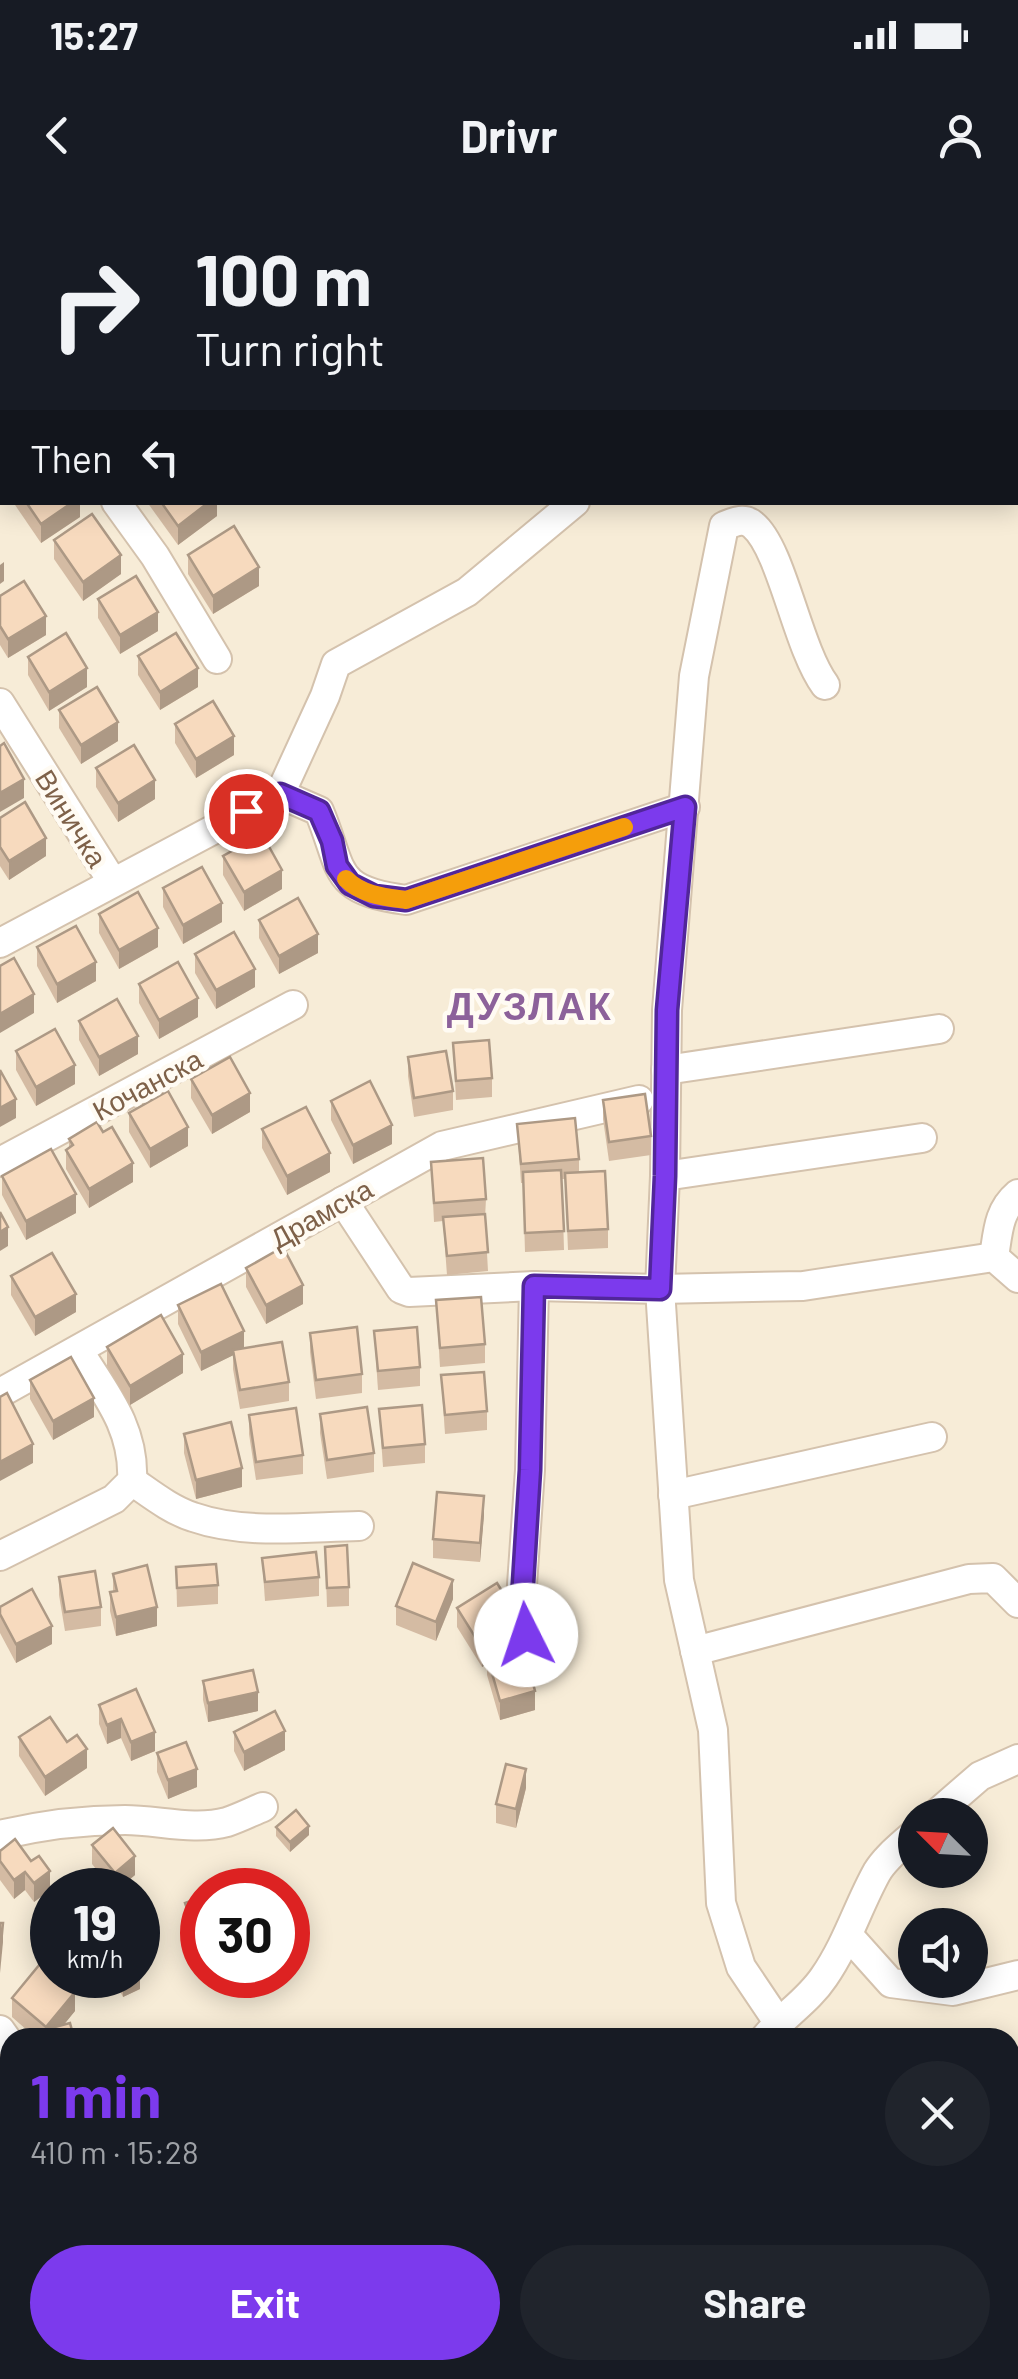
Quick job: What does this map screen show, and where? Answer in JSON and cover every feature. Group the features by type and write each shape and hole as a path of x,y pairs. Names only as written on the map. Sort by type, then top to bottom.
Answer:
{"street":[{"path":"118,505 155,556 217,659"},
{"path":"0,942 280,794 326,696 336,664 467,592 571,505"},
{"path":"771,2028 741,1967 721,1904 713,1730 679,1580 660,1289 667,1010 694,676 716,514 752,524 766,543 808,658 825,686"},
{"name":"Виничка","path":"0,704 112,881"},
{"path":"280,794 319,811 332,841 337,866 350,884 374,896 406,900 685,807"},
{"name":"Кочанска","path":"0,1162 293,1005"},
{"name":"Драмска","path":"0,1393 442,1146 666,1081 939,1029"},
{"path":"665,1176 922,1138"},
{"path":"994,1257 1000,1219 1006,1204 1018,1194"},
{"path":"343,1201 401,1288 410,1292 534,1286 803,1286 994,1257 1018,1278"},
{"path":"526,1635 522,1599 530,1470 534,1286"},
{"path":"0,1556 114,1499 132,1481 133,1456 124,1424 78,1350"},
{"path":"673,1495 932,1436"},
{"path":"132,1481 176,1510 216,1524 258,1528 359,1526"},
{"path":"695,1651 969,1579 993,1578 1018,1604"},
{"path":"955,1798 980,1776 1018,1759"},
{"path":"0,1835 58,1822 128,1820 198,1826 226,1822 263,1807"},
{"path":"774,2028 814,1990 848,1935 878,1872 898,1851"},
{"path":"848,1935 891,1984 953,1991 1018,1974"}],"shaded area":[{"path":"0,505 1018,505 1018,2028 0,2028"}],"building":[{"path":"28,505 69,505 41,524"},
{"path":"163,505 205,505 178,526"},
{"path":"92,514 121,555 83,582 54,540"},
{"path":"234,526 259,567 213,596 188,555"},
{"path":"136,576 158,612 120,635 98,599"},
{"path":"24,581 46,616 8,639 0,626 0,596"},
{"path":"66,633 87,668 49,692 28,657"},
{"path":"176,633 198,668 160,692 138,656"},
{"path":"97,687 118,722 81,745 59,710"},
{"path":"213,701 234,736 196,759 175,724"},
{"path":"4,743 24,779 0,793 0,746"},
{"path":"134,745 155,780 118,803 96,768"},
{"path":"25,802 46,838 9,861 0,847 0,818"},
{"path":"262,834 282,870 244,892 223,856"},
{"path":"202,867 222,903 183,925 163,888"},
{"path":"138,892 158,928 119,950 99,914"},
{"path":"298,898 318,934 279,956 259,920"},
{"path":"76,926 96,962 57,984 37,947"},
{"path":"234,932 255,969 216,990 195,954"},
{"path":"14,958 34,994 0,1014 0,966"},
{"path":"178,962 198,998 159,1020 139,984"},
{"path":"117,999 138,1036 99,1057 79,1021"},
{"path":"55,1029 75,1065 36,1087 16,1051"},
{"path":"489,1040 492,1078 456,1081 453,1043"},
{"path":"446,1051 453,1091 414,1098 408,1057"},
{"path":"230,1057 250,1093 212,1115 191,1079"},
{"path":"0,1070 16,1099 0,1108"},
{"path":"370,1081 392,1125 353,1145 331,1101"},
{"path":"168,1091 188,1127 150,1149 129,1113"},
{"path":"645,1094 651,1136 609,1142 603,1100"},
{"path":"306,1107 330,1153 287,1176 262,1129"},
{"path":"575,1118 579,1159 521,1164 517,1124"},
{"path":"97,1122 103,1132 112,1127 133,1163 89,1189 66,1150 73,1145 69,1139"},
{"path":"51,1149 76,1194 26,1221 2,1176"},
{"path":"483,1158 486,1199 434,1203 431,1162"},
{"path":"561,1170 564,1231 525,1233 523,1172"},
{"path":"605,1171 608,1229 568,1231 565,1173"},
{"path":"0,1212 8,1227 0,1232"},
{"path":"485,1214 488,1252 447,1256 443,1217"},
{"path":"283,1247 303,1285 266,1305 246,1268"},
{"path":"52,1253 76,1294 35,1317 11,1276"},
{"path":"221,1284 244,1331 201,1352 178,1305"},
{"path":"481,1297 485,1344 440,1348 436,1300"},
{"path":"161,1315 183,1354 130,1386 107,1347"},
{"path":"357,1327 362,1374 316,1380 310,1333"},
{"path":"417,1327 420,1367 378,1371 374,1331"},
{"path":"282,1342 289,1382 240,1390 233,1350"},
{"path":"71,1357 94,1398 53,1421 30,1380"},
{"path":"484,1372 487,1411 445,1415 441,1375"},
{"path":"7,1393 33,1444 0,1462 0,1397"},
{"path":"422,1405 425,1444 383,1448 379,1409"},
{"path":"367,1407 374,1453 327,1460 320,1414"},
{"path":"296,1408 303,1455 256,1462 249,1415"},
{"path":"231,1422 242,1468 196,1480 184,1434"},
{"path":"437,1492 484,1496 480,1543 433,1539"},
{"path":"347,1545 349,1587 327,1588 325,1547"},
{"path":"316,1552 319,1577 265,1582 262,1558"},
{"path":"413,1563 453,1580 436,1622 396,1606"},
{"path":"216,1564 218,1585 177,1588 176,1567"},
{"path":"147,1565 157,1607 116,1617 110,1592 117,1591 113,1574"},
{"path":"95,1571 101,1607 65,1612 59,1577"},
{"path":"497,1583 522,1623 482,1648 457,1608"},
{"path":"32,1589 52,1626 16,1644 0,1607"},
{"path":"523,1646 535,1691 500,1701 487,1656"},
{"path":"253,1670 258,1692 208,1703 203,1681"},
{"path":"136,1689 155,1732 131,1742 121,1719 107,1725 99,1705"},
{"path":"275,1711 285,1731 244,1752 234,1732"},
{"path":"50,1717 67,1742 77,1735 87,1749 45,1777 19,1737"},
{"path":"186,1742 197,1769 168,1780 157,1753"},
{"path":"506,1764 526,1769 516,1809 496,1804"},
{"path":"296,1810 309,1826 290,1842 276,1827"},
{"path":"113,1828 135,1856 121,1868 111,1868 92,1845"},
{"path":"15,1839 31,1861 39,1856 48,1868 30,1868 30,1878 25,1872 14,1880 0,1861 0,1851"},
{"path":"30,1976 30,1998 70,1998 46,2027 12,1998"}],"slow traffic":[{"path":"346,879 374,896 406,900 624,827"}],"district":[{"name":"ДУЗЛАК","path":"530,1005"}],"route":[{"path":"246,811 280,794 308,804 319,811 332,841 337,866 350,884 374,896 406,900 685,807 667,1010 660,1289 534,1286 530,1470 522,1599 526,1635"}]}
